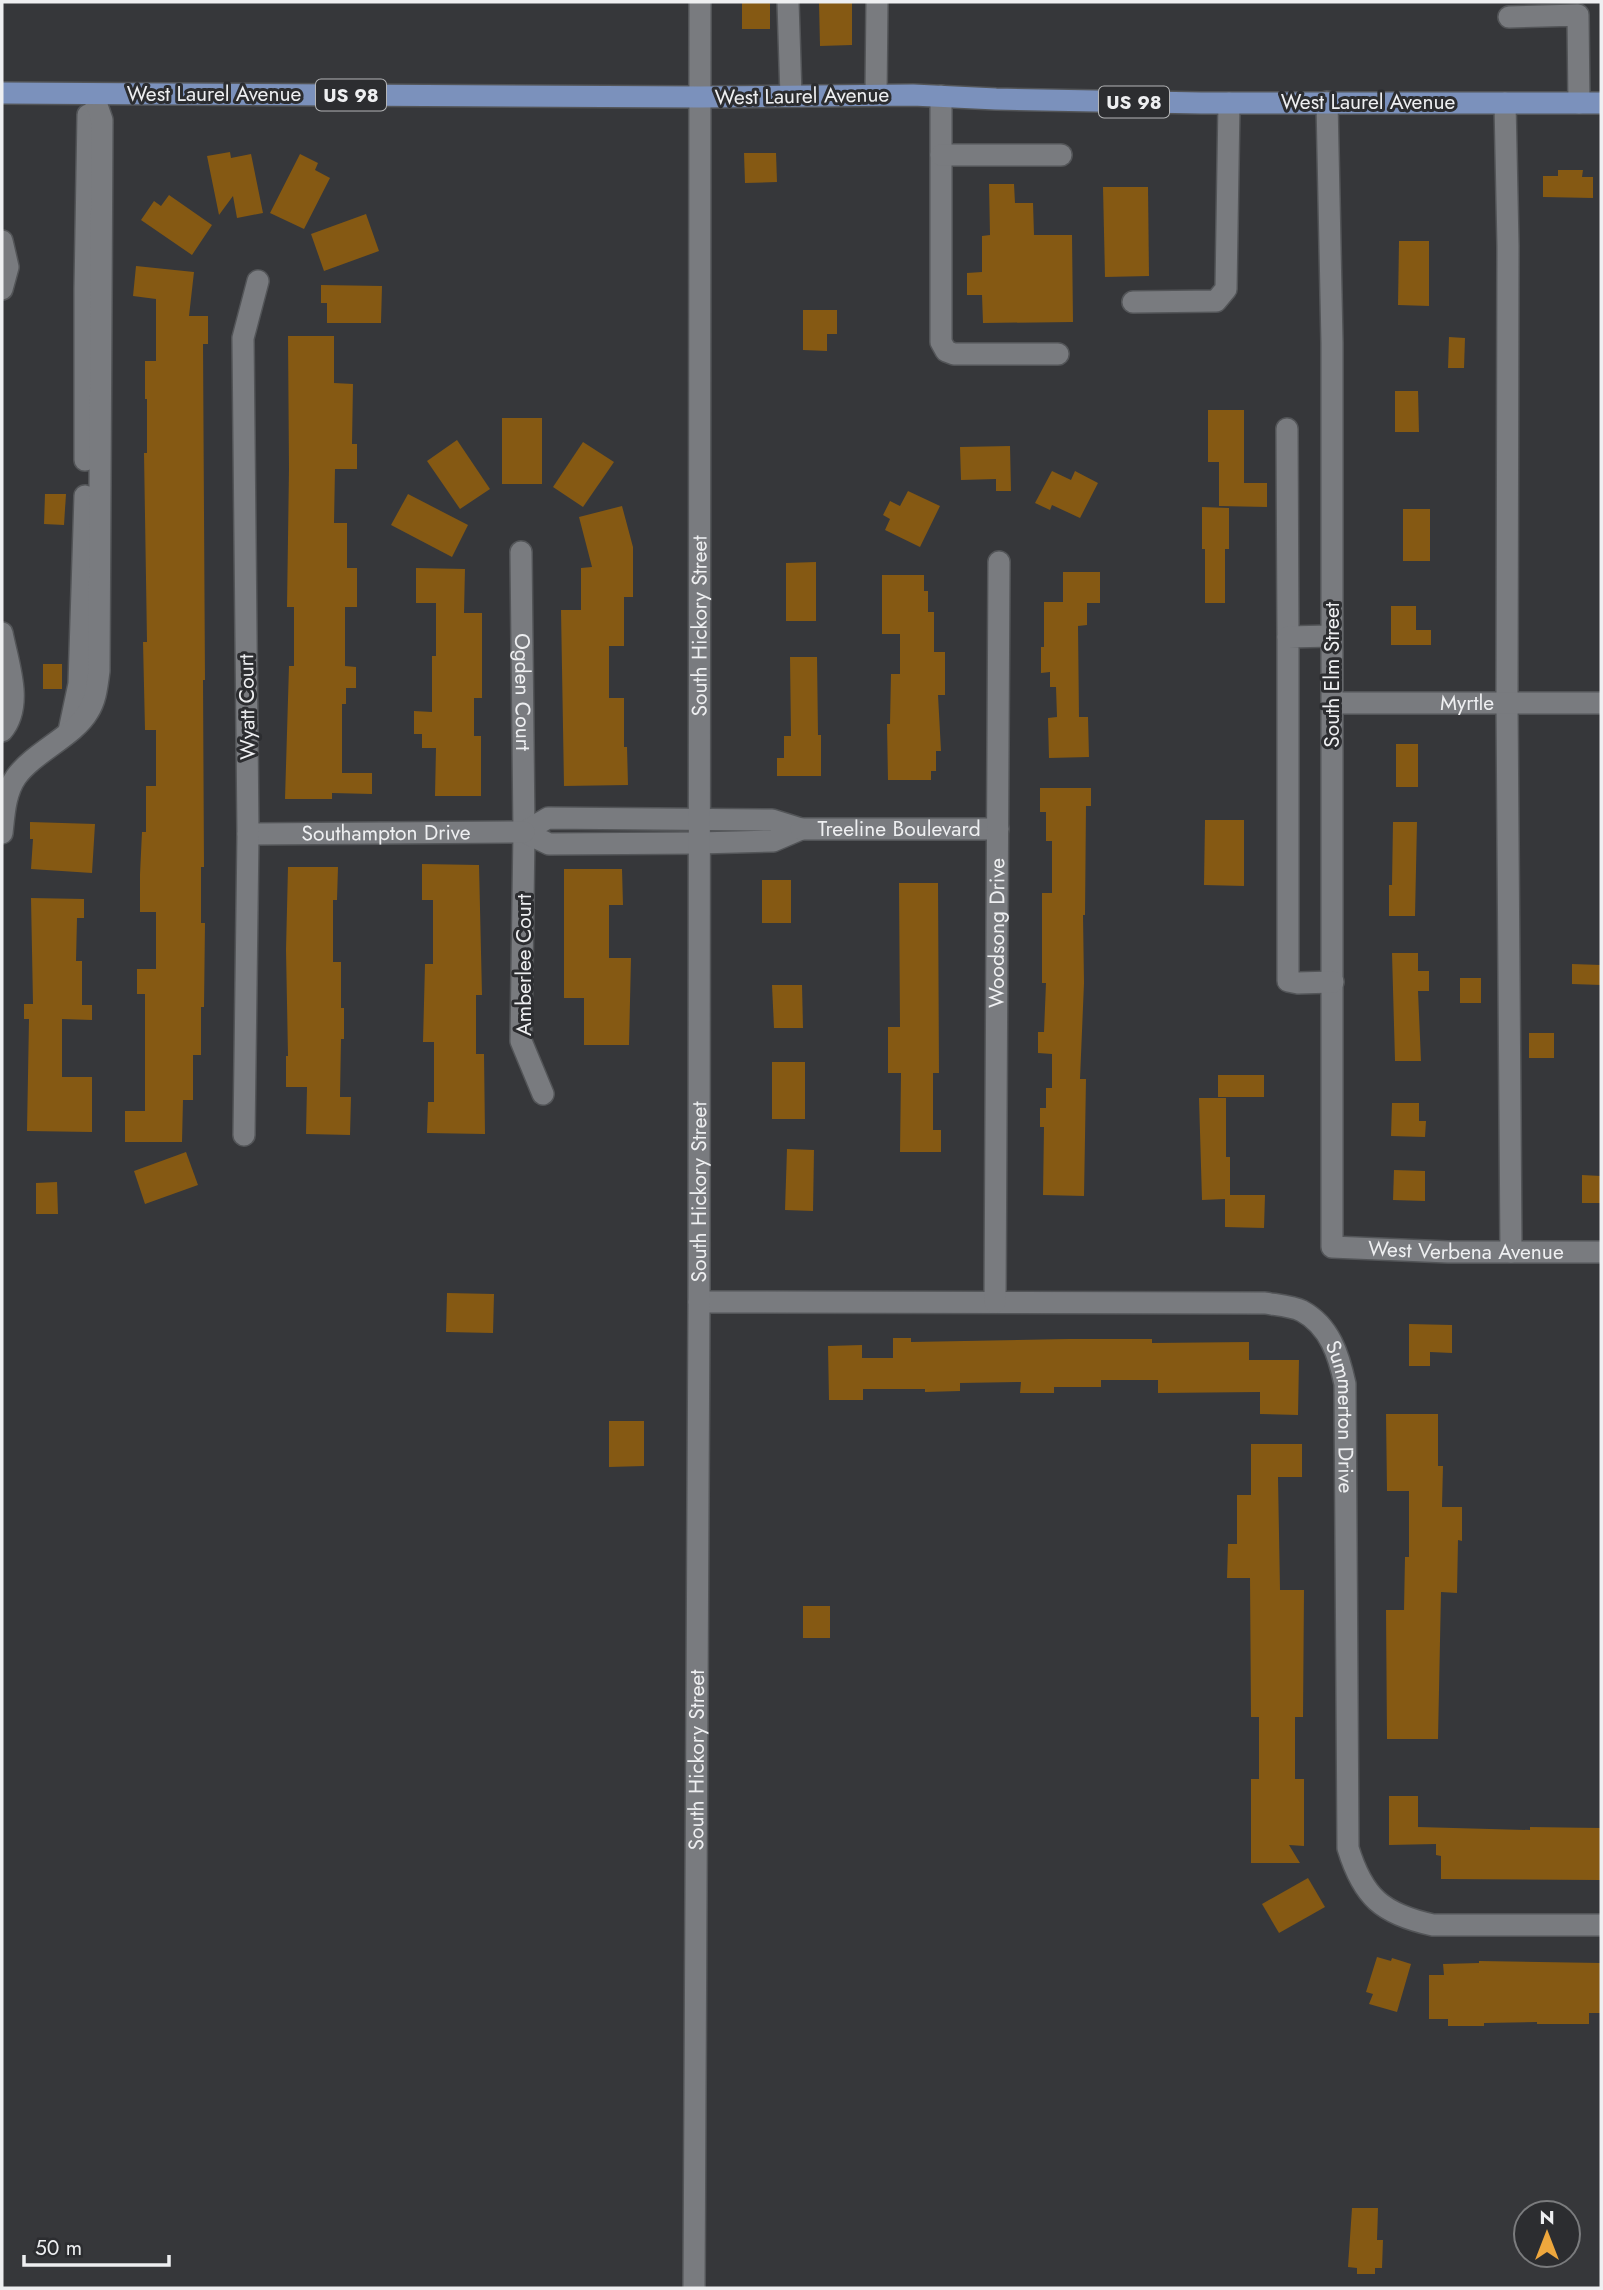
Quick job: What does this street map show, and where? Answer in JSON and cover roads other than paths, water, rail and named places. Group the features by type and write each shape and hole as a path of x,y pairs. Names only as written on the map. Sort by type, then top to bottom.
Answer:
{"main road":[{"name":"West Laurel Avenue","path":"2,93 700,97 876,95 1229,103 1601,103"}],"street":[{"name":"South Hickory Street","path":"694,2288 699,1302 700,2"},
{"path":"788,2 791,96"},
{"path":"876,95 877,2"},
{"path":"1509,17 1578,8 1579,103"},
{"path":"2,834 6,798 15,778 29,762 88,714 96,694 99,671 102,120 93,93"},
{"path":"941,96 941,342 946,351 954,354 1058,355"},
{"name":"South Elm Street","path":"1327,102 1332,344 1332,1247"},
{"path":"1133,302 1216,301 1226,289 1229,103"},
{"path":"1505,103 1508,246 1507,704 1511,1252"},
{"path":"941,155 1060,155"},
{"path":"2,241 8,267 2,289"},
{"name":"Wyatt Court","path":"244,1135 248,834 243,338 258,281"},
{"path":"1287,429 1288,981 1333,982"},
{"name":"Ogden Court","path":"521,552 524,832"},
{"name":"Woodsong Drive","path":"995,1302 999,562"},
{"path":"2,634 12,683 13,714 2,731"},
{"path":"1288,637 1331,636"},
{"name":"Myrtle","path":"1332,703 1601,703"},
{"name":"Southampton Drive","path":"524,832 548,818 699,818"},
{"name":"Treeline Boulevard","path":"699,818 772,820 801,829 998,828"},
{"name":"Treeline Boulevard","path":"699,843 773,841 801,829"},
{"name":"Southampton Drive","path":"248,834 524,832 549,844 699,843"},
{"name":"Amberlee Court","path":"524,832 521,1041 543,1094"},
{"name":"West Verbena Avenue","path":"1332,1247 1448,1252 1601,1252"},
{"name":"Summerton Drive","path":"699,1302 1265,1303 1302,1310 1324,1329 1338,1352 1345,1384 1348,1848 1355,1874 1369,1894 1387,1909 1408,1920 1433,1925 1601,1925"}]}
